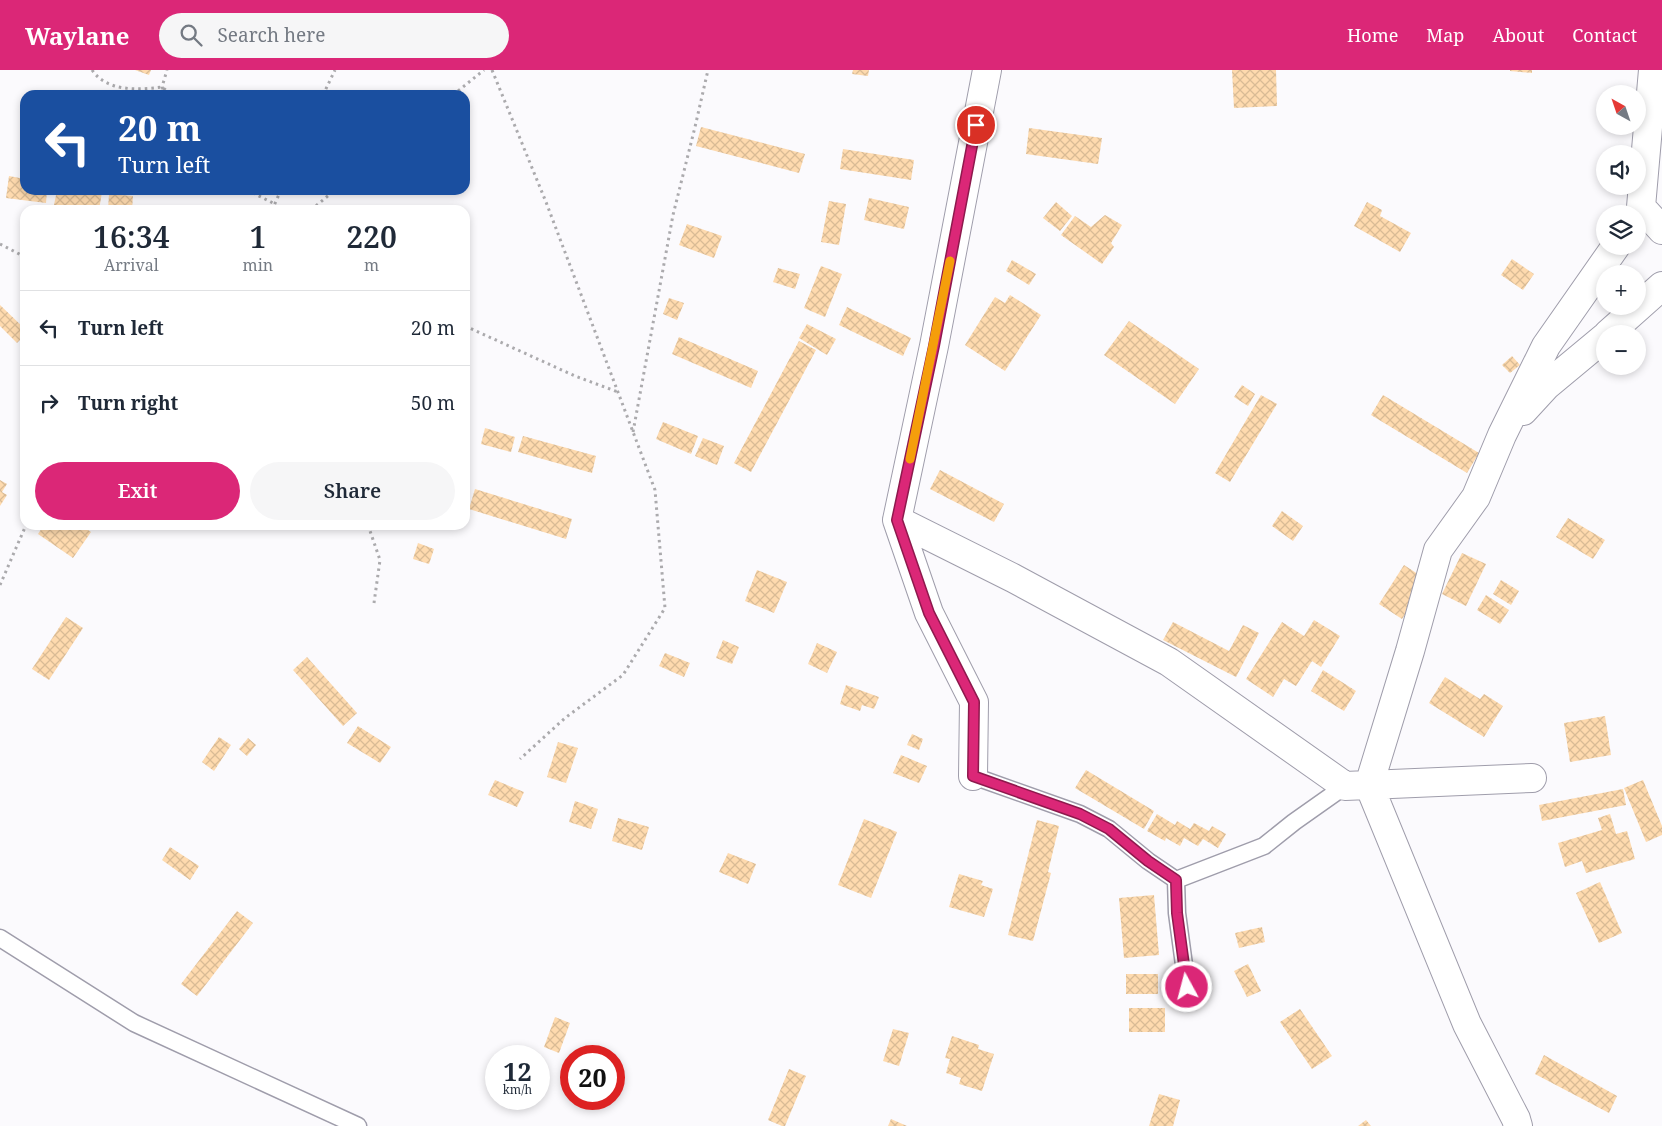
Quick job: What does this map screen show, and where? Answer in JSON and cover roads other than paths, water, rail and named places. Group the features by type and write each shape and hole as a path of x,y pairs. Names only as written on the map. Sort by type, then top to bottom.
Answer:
{"street":[{"path":"973,776 974,702 929,613 897,520 934,346 987,70"},
{"path":"1640,205 1653,70"},
{"path":"1646,216 1662,230"},
{"path":"1357,786 1410,651 1438,550 1476,497 1502,435 1546,346 1610,255"},
{"path":"1618,325 1662,286"},
{"path":"1502,435 1546,386 1596,344"},
{"path":"897,520 1013,578 1169,662 1357,786 1467,1024 1518,1126"},
{"path":"1357,786 1532,778"}],"lane":[{"path":"973,776 1080,814 1109,829 1148,861 1176,880"},
{"path":"1176,880 1264,846 1294,822 1357,786"},
{"path":"1176,880 1177,913 1187,987"},
{"path":"0,938 134,1023 358,1126"}]}
